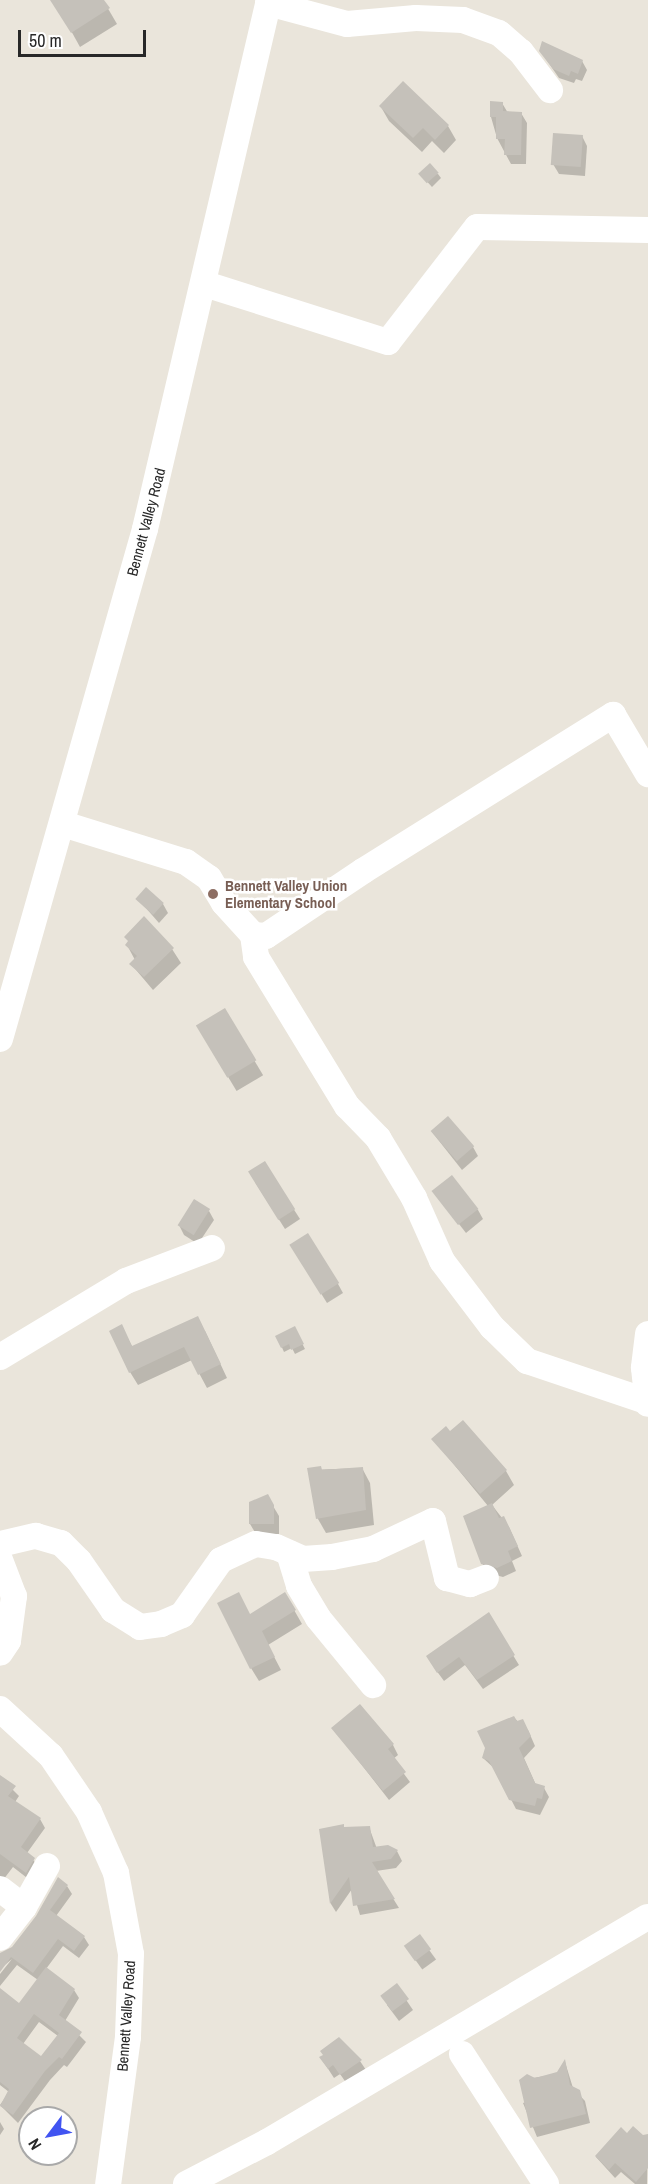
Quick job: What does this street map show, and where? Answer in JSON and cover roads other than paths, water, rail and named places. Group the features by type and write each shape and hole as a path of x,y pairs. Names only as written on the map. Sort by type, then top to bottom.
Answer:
{"street":[{"path":"268,2 347,24 416,18 463,20 499,33 521,52 550,90"},
{"name":"Bennett Valley Road","path":"0,1039 63,824 145,529 205,284 268,2"},
{"path":"205,284 388,342 477,227 648,230"},
{"path":"253,935 266,936 363,871 613,715 648,774"},
{"path":"63,824 186,862 210,878 224,903 253,935 256,957 347,1106 378,1138 414,1198 442,1261 492,1327 527,1360 647,1402 644,1368 648,1334"},
{"path":"0,1357 126,1281 212,1248"},
{"path":"0,1544 36,1536 61,1543 79,1561 113,1610 140,1628 161,1624 182,1615 221,1560 237,1550 256,1544 303,1559 373,1550 433,1521 447,1578 470,1584 486,1578"},
{"path":"289,1553 299,1586 318,1618 373,1685"},
{"path":"0,1560 14,1596 8,1641 0,1653"},
{"name":"Bennett Valley Road","path":"0,1709 51,1756 89,1812 116,1873 131,1954 128,2037 108,2184"},
{"path":"0,1938 24,1907 47,1866"},
{"path":"0,1889 24,1907"},
{"path":"186,2184 267,2142 648,1917"},
{"path":"462,2054 546,2184"}],"place":[{"name":"Bennett Valley Union Elementary School","path":"213,894"}]}
